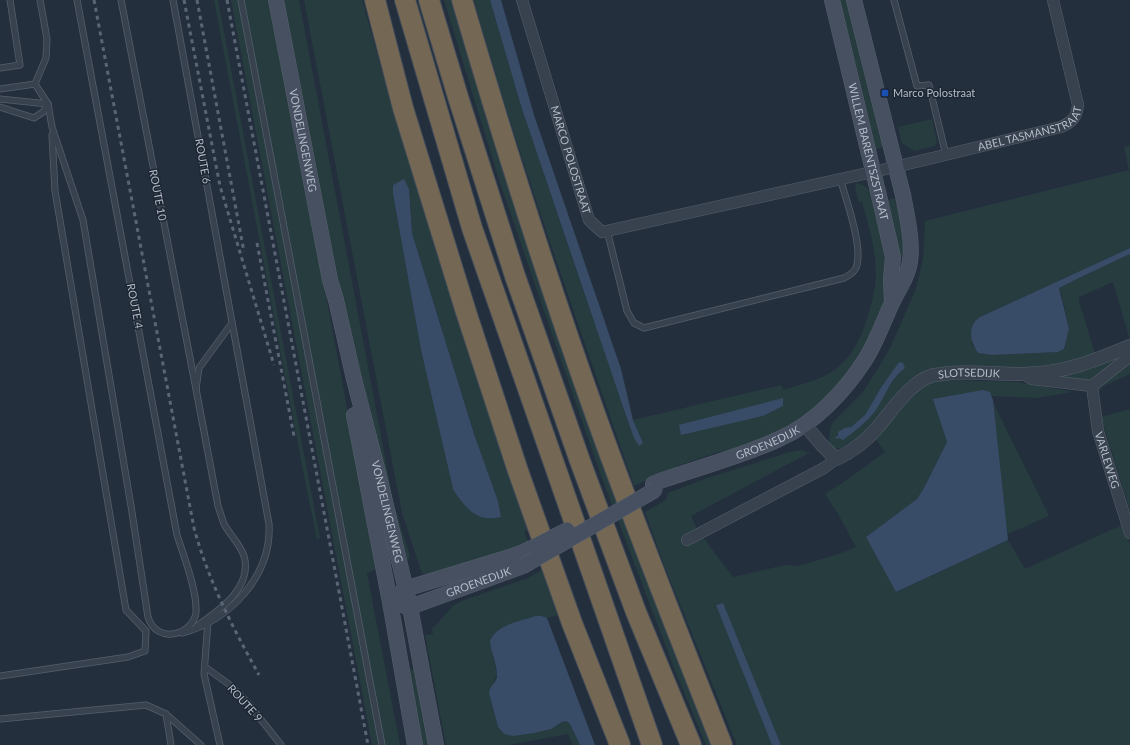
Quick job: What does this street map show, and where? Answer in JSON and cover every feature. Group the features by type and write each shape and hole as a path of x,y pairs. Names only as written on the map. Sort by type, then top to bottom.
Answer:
{"highway":[{"path":"375,0 403,108 493,396 572,623 620,745"},
{"path":"405,0 472,228 652,745"},
{"path":"429,0 514,276 636,612 691,745"},
{"path":"462,0 501,132 538,249 593,408 644,546 722,745"},
{"path":"598,590 663,745"}],"main road":[{"name":"VONDELINGENWEG","path":"276,0 330,280 410,607 436,745"},
{"name":"WILLEM BARENTSZSTRAAT","path":"832,0 893,258 891,279 892,304"},
{"name":"WILLEM BARENTSZSTRAAT","path":"805,425 829,404 851,380 862,365 880,333 908,270 911,252 908,224 896,167 854,0"},
{"name":"VONDELINGENWEG","path":"330,280 330,301 390,602 415,745"},
{"name":"GROENEDIJK","path":"390,602 405,589 521,560 536,546 654,487 684,473 745,453 782,438 805,425"},
{"name":"GROENEDIJK","path":"410,607 521,560 654,487"},
{"path":"400,568 414,578 429,582"},
{"path":"390,602 410,607"}],"street":[{"name":"MARCO POLOSTRAAT","path":"522,0 589,220 602,232 607,230"},
{"name":"ABEL TASMANSTRAAT","path":"873,172 946,156 1061,127 1070,123 1075,118 1078,105 1053,0"},
{"path":"607,230 873,172"},
{"name":"SLOTSEDIJK","path":"687,540 824,468 846,454 876,429 898,401 920,381 931,376 959,372 1025,374 1047,372 1076,367 1092,362 1130,346"},
{"path":"1025,374 1032,379 1092,386 1130,356"},
{"name":"VARLEWEG","path":"1092,386 1098,431 1130,533"},
{"path":"805,425 836,459"}],"lane":[{"path":"0,68 20,65 10,0"},
{"path":"36,84 46,58 47,39 40,0"},
{"name":"ROUTE 4","path":"77,0 177,535 195,595 196,612 203,624"},
{"name":"ROUTE 10","path":"121,0 218,506 224,523 244,556 245,576 236,592 224,606 209,616 203,624"},
{"name":"ROUTE 6","path":"172,634 189,631 203,624 231,607 243,596 256,576 267,552 269,541 269,524 173,0"},
{"path":"241,0 382,745"},
{"path":"894,0 917,86 929,85 946,156"},
{"path":"0,89 36,84"},
{"path":"0,676 128,657 145,652 146,631 126,610 55,191 52,127 48,104 36,84"},
{"path":"0,99 48,104"},
{"path":"0,107 34,118 43,112 48,104"},
{"path":"52,127 83,220 148,617 154,629 166,635 172,634 187,627 195,618 196,612"},
{"path":"607,230 627,311 634,323 644,328 844,278 855,270 859,256 858,244 840,178"},
{"path":"196,390 199,368 232,323"},
{"path":"203,624 207,639 204,674 220,745"},
{"name":"ROUTE 9","path":"205,667 230,685 248,703 280,745"},
{"path":"0,719 146,705 166,714 201,745"},
{"path":"166,714 171,745"}],"green space":[{"path":"214,0 218,0 320,538 317,539 304,476"},
{"path":"231,0 239,0 380,745 372,745"},
{"path":"243,0 271,0 377,569 367,573 400,745 384,745"},
{"path":"281,0 299,0 394,505 410,556 409,559 403,562 337,288"},
{"path":"304,0 362,0 400,133 528,529 524,532 529,543 431,574 423,574 402,513","holes":["409,189 412,233 474,434 498,501 501,517 453,489 421,350 393,194"]},
{"path":"444,0 453,0 713,745 706,745 674,668 600,473 499,180"},
{"path":"474,0 490,0 521,106 623,407 634,438 643,443 633,420 781,385 784,390 810,382 823,376 835,370 845,360 857,344 863,331 871,306 876,275 873,243 862,202 859,202 855,189 856,183 865,186 872,193 888,267 887,296 878,322 864,351 843,381 806,418 784,432 681,465 634,486 530,183","holes":["774,401 783,406 763,416 681,434"]},
{"path":"835,0 851,0 887,146 872,150"},
{"path":"932,119 937,142 935,146 914,151 902,143 898,127"},
{"path":"1130,145 1130,248 980,317 972,344 978,353 992,355 1058,352 1064,349 1069,329 1059,288 1130,254 1130,340 1113,282 1079,297 1096,357 1065,368 938,371 868,432 841,448 831,449 829,440 833,422 863,392 875,373 889,350 916,289 923,259 925,221 1129,170 1124,147","holes":["899,362 905,368 899,373 863,425 836,437 842,429 851,427 865,415 882,386"]},
{"path":"900,197 904,255 898,256 884,201"},
{"path":"1130,350 1099,378 1086,382 1058,380 1058,374"},
{"path":"1130,358 1130,374 1102,387 1101,390 1099,390 1100,386"},
{"path":"947,380 1018,382 1073,392 1036,398 992,396 990,392 934,400 947,442 917,499 866,537 897,592 1008,540 1025,569 1124,524 1130,545 1130,745 781,745 722,603 716,605 772,745 737,745 666,570 645,512 666,500 668,493 707,478 790,452 801,450 809,453 691,516 698,531 733,577 785,565 798,566 839,554 856,547 825,494 885,452 876,439 905,401 927,383"},
{"path":"993,402 1049,516 1008,534 1004,515"},
{"path":"1130,409 1130,511 1101,417"},
{"path":"542,570 558,615 547,618 542,616 491,646 497,675 489,693 498,727 551,729 566,721 570,724 580,745 573,745 568,734 508,745 446,745 425,635 433,634 432,628 454,605 464,600 528,578"},
{"path":"415,669 430,745 422,745 408,670"}],"water":[{"path":"490,0 501,0 534,115 621,369 633,420 643,443 639,446 634,438 623,407 521,106"},
{"path":"404,179 409,189 412,233 474,434 498,501 501,517 485,518 478,516 467,508 453,489 421,350 393,194 393,185"},
{"path":"1130,248 1130,254 1059,288 1069,329 1064,349 1058,352 992,355 978,353 973,344 971,334 973,325 980,317"},
{"path":"899,362 903,363 905,368 892,382 876,410 861,426 843,440 839,438 837,439 835,437 838,436 838,432 845,428 851,427 865,415 882,386"},
{"path":"983,390 990,392 993,400 1008,540 896,592 866,537 917,499 947,442 933,399"},
{"path":"783,398 783,406 763,416 681,435 679,425"},
{"path":"723,603 781,745 772,745 716,605"},
{"path":"536,616 547,618 595,745 580,745 570,724 566,721 551,729 513,736 504,734 498,727 489,693 497,676 490,641 493,635 504,627"}],"railway":[{"path":"94,0 194,528 206,566 214,585 240,640 259,675"},
{"path":"184,0 220,186 274,365"},
{"path":"197,0 244,252"},
{"path":"227,0 368,745"},
{"path":"257,243 294,436"}],"place":[{"name":"Marco Polostraat","path":"885,93"}]}
